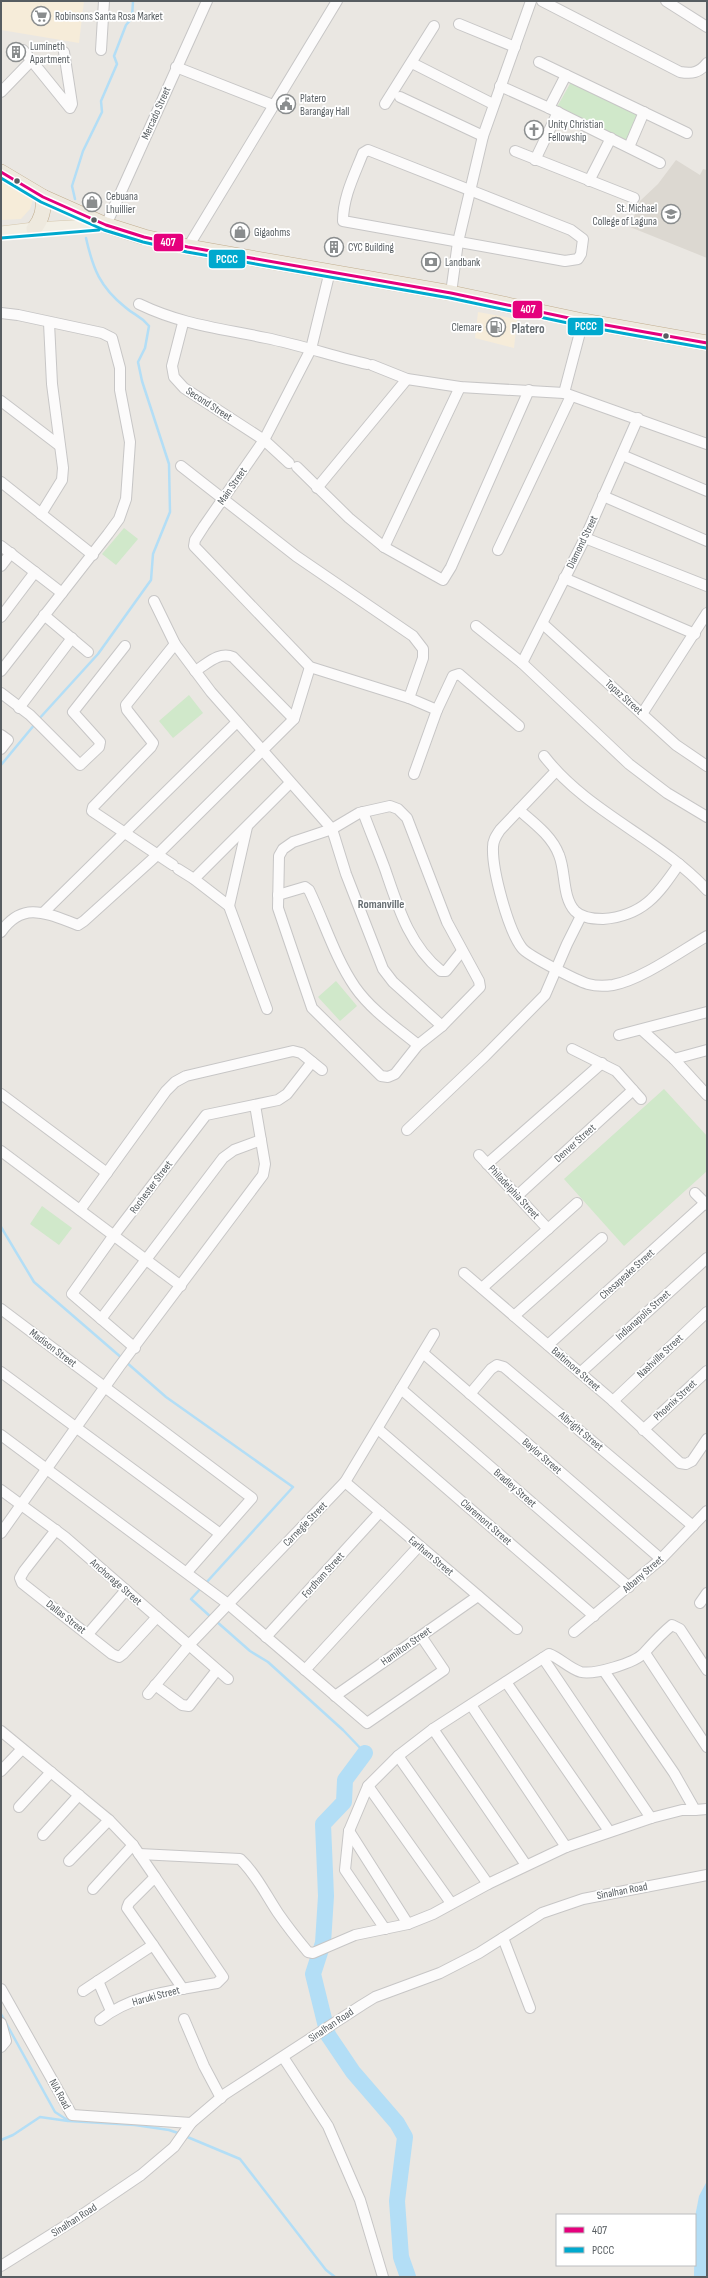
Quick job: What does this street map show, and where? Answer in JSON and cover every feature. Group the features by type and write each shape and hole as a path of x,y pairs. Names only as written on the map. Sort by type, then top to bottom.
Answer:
{"highway":[{"path":"1,172 44,197 106,225 144,237 188,248 330,271 451,293 583,321 707,343"},
{"path":"34,229 39,222 44,209 44,197"}],"main road":[{"path":"1,233 34,229 106,225"}],"street":[{"path":"101,50 104,1"},
{"name":"Mercado Street","path":"106,225 207,1"},
{"path":"188,248 337,1"},
{"path":"451,293 458,242 483,136 493,104 531,1"},
{"path":"542,1 680,72 691,74 698,72 707,63"},
{"path":"666,1 707,27"},
{"path":"459,24 515,46"},
{"path":"385,104 434,26"},
{"path":"23,50 70,108 72,104 64,52"},
{"path":"1,92 31,61"},
{"path":"540,62 687,133"},
{"path":"412,63 493,104"},
{"path":"176,67 273,106"},
{"path":"535,160 566,75"},
{"path":"500,86 554,110 660,162"},
{"path":"400,97 483,136"},
{"path":"629,147 644,112"},
{"path":"589,181 611,138"},
{"path":"368,150 571,230 583,239 581,254 578,259 565,261 458,242 343,221 343,206 363,154 368,150"},
{"path":"515,152 634,198"},
{"name":"Main Street","path":"310,667 194,546 195,540 204,526 264,440 311,349 330,271"},
{"path":"138,304 163,316 183,322 267,338 311,349 369,364 407,379 460,387 529,390 568,394 707,444"},
{"path":"1,313 18,315 49,323 102,333 112,338 120,368 120,390 130,442 126,499 119,518 93,555 1,671"},
{"path":"498,550 568,394 583,321"},
{"name":"Second Street","path":"183,322 172,366 174,377 184,388 264,440 384,547 443,580 451,567 529,390"},
{"path":"41,514 62,480 63,468 49,348 49,323"},
{"path":"317,488 407,379"},
{"path":"384,547 460,387"},
{"path":"1,401 60,446"},
{"name":"Diamond Street","path":"522,663 543,624 584,538 638,418"},
{"path":"622,454 707,491"},
{"path":"180,466 296,556 413,636 423,648 423,658 409,698"},
{"path":"1,482 93,555"},
{"path":"603,496 707,541"},
{"path":"584,538 707,586"},
{"path":"1,546 62,593"},
{"path":"1,566 11,553"},
{"path":"1,617 35,572"},
{"path":"564,578 695,634"},
{"path":"154,601 175,644 195,671 236,722 332,829 346,874 383,969 393,982 442,1026"},
{"path":"642,714 695,634 707,613"},
{"path":"44,616 88,652"},
{"name":"Topaz Street","path":"543,624 676,745 707,766"},
{"path":"476,626 522,663 629,764 667,793 707,817"},
{"path":"19,708 72,638"},
{"path":"175,644 126,705 127,710 153,743 151,747 93,807 94,813 126,833 156,856 194,879 229,906 267,1009"},
{"path":"1,693 30,715 80,765 99,747 100,742 74,712 126,646"},
{"path":"195,671 219,656 226,654 233,657 294,719"},
{"path":"1,932 8,922 18,915 29,912 44,912 78,925 156,856 294,719 310,667 409,698 437,710"},
{"path":"414,774 437,710 453,676 459,674 519,726"},
{"path":"44,912 126,833 236,722"},
{"path":"1,735 8,740 1,749"},
{"path":"544,756 556,771 591,803 679,864 707,890"},
{"path":"556,771 494,838 493,846 496,872 510,927 522,949 557,969 588,984 613,985 644,973 707,936"},
{"path":"194,879 290,783"},
{"path":"390,806 398,809 407,818 430,880 462,951 479,981 480,987 442,1026 418,1045 395,1074 388,1077 381,1076 312,1008 286,936 278,908 279,856 283,850 293,842 332,829 363,812 390,806"},
{"path":"519,810 536,824 555,845 560,857 570,902 582,916 599,919 617,918 638,910 660,891 679,864"},
{"path":"363,812 400,913 413,939 426,959 441,971 446,971 462,951"},
{"path":"229,906 246,827"},
{"path":"278,894 305,887 309,890 340,960 355,987 379,1012 418,1045"},
{"path":"407,1130 545,995 582,916"},
{"path":"619,1035 707,1012"},
{"path":"642,1030 674,1059 707,1095"},
{"path":"572,1049 616,1071 641,1099"},
{"path":"674,1059 707,1050"},
{"path":"80,1210 166,1091 175,1082 186,1076 293,1051 301,1053 322,1070"},
{"name":"Rochester Street","path":"131,1352 101,1319 72,1294 114,1235 206,1115 278,1100 287,1094 312,1062"},
{"path":"487,1164 602,1063"},
{"name":"Denver Street","path":"517,1196 634,1090"},
{"path":"1,1094 107,1173"},
{"path":"1,1533 119,1367 263,1176 266,1170 255,1105"},
{"path":"101,1319 227,1154 261,1140"},
{"path":"1,1151 181,1286"},
{"name":"Philadelphia Street","path":"479,1155 548,1229"},
{"path":"695,1193 706,1204"},
{"path":"482,1288 577,1203"},
{"name":"Chesapeake Street","path":"548,1345 706,1204"},
{"path":"514,1316 602,1238"},
{"name":"Indianapolis Street","path":"580,1373 707,1258"},
{"name":"Baltimore Street","path":"464,1273 613,1401 675,1459 686,1464 692,1461 707,1439"},
{"name":"Madison Street","path":"1,1309 252,1498 219,1534"},
{"name":"Nashville Street","path":"613,1401 707,1312"},
{"name":"Carnegie Street","path":"148,1694 189,1645 345,1482 434,1334"},
{"name":"Baylor Street","path":"423,1353 661,1559"},
{"name":"Albright Street","path":"470,1394 491,1369 497,1366 504,1367 700,1523"},
{"name":"Phoenix Street","path":"644,1430 707,1371"},
{"path":"1,1372 219,1534 187,1572"},
{"name":"Bradley Street","path":"401,1389 629,1587"},
{"name":"Claremont Street","path":"378,1429 594,1616"},
{"path":"1,1435 228,1604 367,1723 444,1670 421,1636"},
{"name":"Earlham Street","path":"345,1482 517,1629"},
{"name":"Anchorage Street","path":"1,1490 56,1530 228,1679"},
{"name":"Albany Street","path":"574,1632 661,1559 700,1523 707,1511"},
{"name":"Fordham Street","path":"266,1637 380,1512"},
{"name":"Dallas Street","path":"56,1530 24,1571 20,1578 22,1583 112,1654 118,1656 123,1654 157,1617"},
{"path":"305,1670 419,1546"},
{"path":"88,1634 126,1590"},
{"path":"700,1603 707,1593"},
{"name":"Hamilton Street","path":"335,1696 478,1596"},
{"path":"386,1929 345,1870 349,1831 368,1786 398,1756 433,1729 549,1654 557,1657 580,1672 604,1671 645,1653 659,1636 672,1625 676,1626 707,1670"},
{"path":"645,1653 707,1747"},
{"path":"543,1658 650,1818"},
{"path":"155,1685 182,1705 188,1706 217,1670"},
{"path":"604,1671 674,1773 695,1810"},
{"path":"506,1682 609,1831"},
{"path":"471,1705 566,1847"},
{"path":"433,1729 526,1865"},
{"path":"1,1731 109,1820 133,1845 155,1877 128,1903 127,1908 183,1989"},
{"path":"1,1771 22,1748"},
{"path":"398,1756 488,1884"},
{"path":"19,1807 51,1772"},
{"path":"368,1786 451,1903"},
{"path":"44,1835 79,1795"},
{"path":"139,1854 240,1859 254,1874 278,1914 308,1952 312,1952 355,1935 408,1924 433,1914 451,1903 526,1865 566,1847 609,1831 682,1810 707,1809"},
{"path":"69,1861 109,1820"},
{"path":"349,1831 408,1924"},
{"path":"93,1889 133,1845"},
{"name":"Sinalhan Road","path":"1,2266 76,2219 141,2175 174,2147 190,2125 221,2098 369,2000 440,1973 479,1953 542,1913 576,1901 707,1874"},
{"name":"Haruki Street","path":"100,2020 110,2012 136,2000 222,1981 222,1974 155,1877"},
{"path":"503,1938 530,2008"},
{"path":"83,1991 153,1945"},
{"path":"98,1981 110,2012"},
{"name":"NIA Road","path":"1,1989 72,2115 190,2125"},
{"path":"184,2019 204,2066 221,2098"},
{"path":"1,2023 2,2034 6,2041 1,2047"},
{"path":"283,2057 328,2126 360,2200 383,2277"}],"shaded area":[{"name":"Robinsons Santa Rosa Market","path":"1,1 84,1 79,43 1,30"},
{"name":"St. Michael College of Laguna","path":"676,160 700,175 703,169 707,170 707,258 630,227 640,201 658,184"},
{"path":"1,180 34,197 30,209 21,219 1,220"},
{"name":"Clemare","path":"478,312 517,319 514,348 475,338"}],"green space":[{"path":"571,82 642,115 628,142 557,107"},
{"path":"124,528 138,539 116,565 102,554"},
{"path":"189,695 203,713 173,738 159,721"},
{"path":"336,981 357,1006 340,1021 318,997"},
{"path":"664,1089 707,1136 707,1171 624,1246 564,1179"},
{"path":"42,1206 72,1228 59,1245 30,1224"}],"water":[{"path":"707,2181 707,2277 694,2277 694,2266 696,2266 696,2214 699,2196"}],"waterway":[{"path":"75,199 72,186 83,151 102,112 101,101 117,64 114,56 126,25 132,18 133,1"},
{"path":"38,720 98,654 151,580 153,554 170,512 169,464 142,381 138,362 145,348 149,326 116,300 109,292 95,268 86,238"},
{"path":"1,765 35,724"},
{"path":"1,1227 34,1282 123,1359"},
{"path":"126,1362 166,1397 293,1487 205,1584"},
{"path":"202,1587 191,1599 212,1618"},
{"path":"216,1621 250,1651 268,1662 343,1730 365,1753"},
{"path":"365,1753 345,1780 344,1802 323,1824 326,1896 323,1943 313,1974 328,2035 353,2072 397,2123 405,2137 397,2201 401,2257 408,2277"},
{"path":"1,2014 55,2112 69,2121 135,2125 169,2130 181,2134"},
{"path":"1,2140 13,2135 40,2117 68,2121"},
{"path":"185,2136 240,2159 326,2270 335,2277"}],"transit line":[{"name":"407","path":"1,172 43,197 106,225 144,237 188,247 451,293 583,321 707,343"},
{"name":"PCCC","path":"1,178 41,202 104,230 143,242 187,252 450,298 582,326 706,348"},
{"name":"PCCC","path":"1,238 99,230"}],"place":[{"name":"Robinsons Santa Rosa Market","path":"41,16"},
{"name":"Lumineth Apartment","path":"16,52"},
{"name":"Platero Barangay Hall","path":"286,104"},
{"name":"Unity Christian Fellowship","path":"534,130"},
{"name":"Cebuana Lhuillier","path":"92,202"},
{"name":"St. Michael College of Laguna","path":"671,214"},
{"name":"Gigaohms","path":"240,232"},
{"name":"CYC Building","path":"334,247"},
{"name":"Landbank","path":"431,262"},
{"name":"Clemare","path":"496,327"}],"district":[{"name":"Platero","path":"528,329"},
{"name":"Romanville","path":"381,904"}]}
